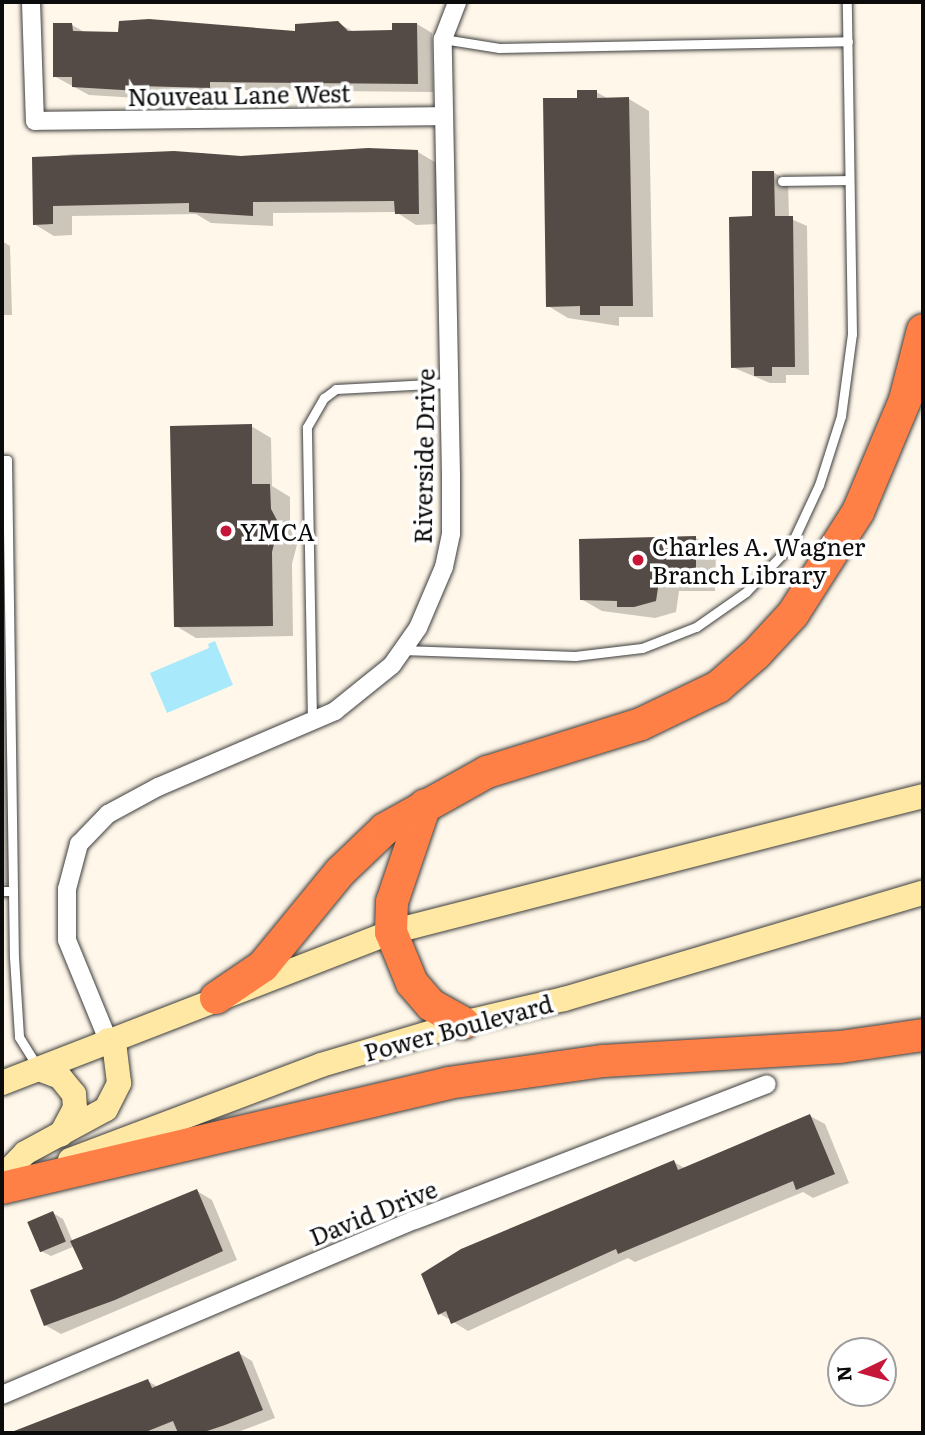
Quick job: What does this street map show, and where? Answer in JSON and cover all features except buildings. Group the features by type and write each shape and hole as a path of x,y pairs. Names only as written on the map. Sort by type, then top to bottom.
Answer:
{"highway":[{"path":"216,998 263,966 340,872 385,829 487,772 641,724 718,687 756,654 793,614 858,512 905,401 923,330"},
{"path":"425,806 392,902 391,932 412,983 431,1004 463,1023"},
{"path":"2,1187 448,1083 603,1061 840,1047 923,1035"}],"main road":[{"path":"2,1083 391,932 923,796"},
{"name":"Power Boulevard","path":"2,1187 321,1065 463,1023 565,999 923,893"},
{"path":"2,1177 25,1153 106,1109 119,1083 115,1051 108,1040"},
{"path":"39,1069 60,1077 74,1094 75,1108 61,1133"}],"street":[{"name":"Nouveau Lane West","path":"31,2 35,121 444,116"},
{"name":"Riverside Drive","path":"108,1040 67,940 67,889 79,844 108,814 158,786 335,711 392,665 430,601 451,534 443,39 457,2"},
{"name":"David Drive","path":"2,1395 415,1220 766,1084"}],"lane":[{"path":"402,650 575,656 642,648 696,626 755,583 791,545 819,485 841,416 852,334 847,2"},
{"path":"443,39 499,48 848,41"},
{"path":"782,181 849,180"},
{"path":"312,723 307,427 324,398 336,389 449,383"},
{"path":"2,460 7,460 13,891 19,1037 39,1069"},
{"path":"2,891 13,891"}],"water":[{"path":"215,641 233,685 167,713 150,673 209,648 208,644"}],"place":[{"name":"YMCA","path":"226,531"},
{"name":"Charles A. Wagner Branch Library","path":"638,560"}]}
